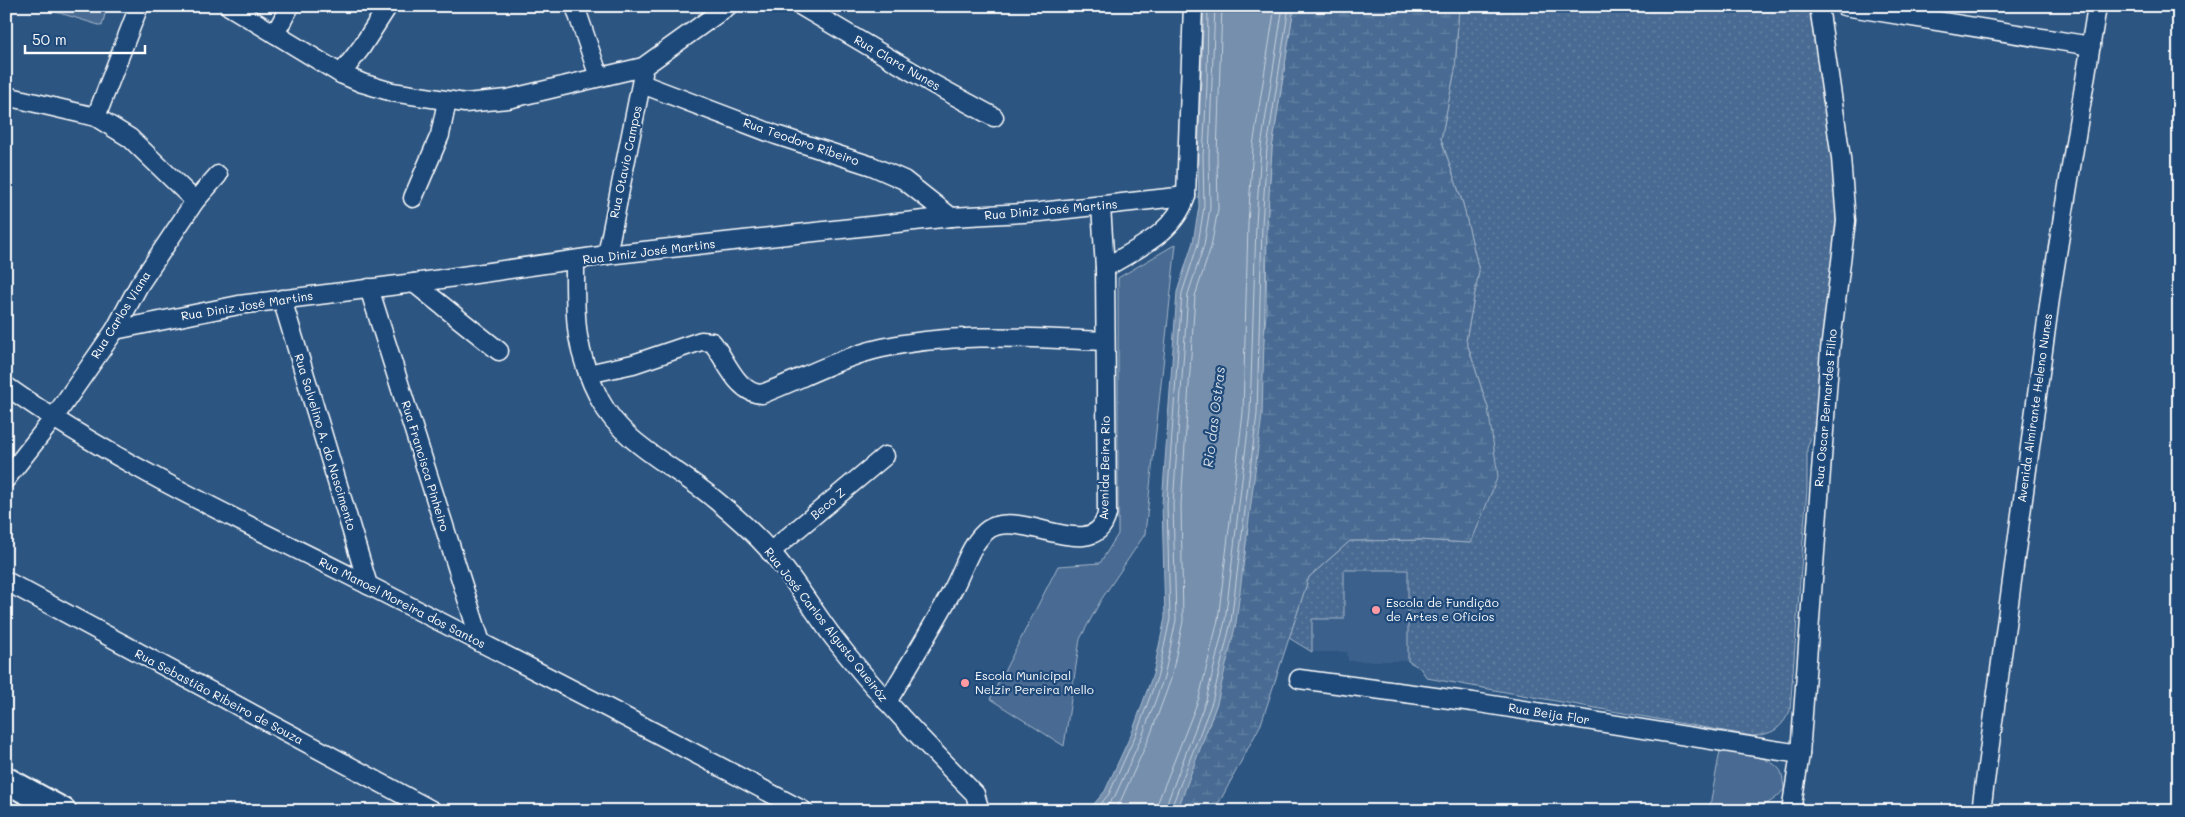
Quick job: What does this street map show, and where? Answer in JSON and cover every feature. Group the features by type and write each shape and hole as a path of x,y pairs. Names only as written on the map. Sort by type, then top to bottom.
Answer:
{"street":[{"path":"96,117 139,6"},
{"path":"229,6 340,74 392,92 466,103 508,99 599,76 643,76 728,6"},
{"path":"276,34 290,6"},
{"path":"340,74 361,48 388,6"},
{"path":"575,6 599,76"},
{"name":"Rua Clara Nunes","path":"801,6 933,84 994,117"},
{"path":"1105,268 1154,239 1171,225 1180,213 1186,196 1193,6"},
{"name":"Rua Oscar Bernardes Filho","path":"1791,811 1800,754 1830,350 1846,221 1841,158 1819,6"},
{"path":"1844,6 2091,46"},
{"name":"Avenida Almirante Heleno Nunes","path":"1981,811 2052,291 2096,6"},
{"name":"Rua Teodoro Ribeiro","path":"643,76 776,135 872,166 904,180 951,217"},
{"name":"Rua Otavio Campos","path":"607,255 643,76"},
{"path":"6,96 96,117 130,138 195,201"},
{"path":"413,198 440,135 447,101"},
{"name":"Rua Carlos Viana","path":"6,479 53,419 115,330 139,284 195,201 218,175"},
{"name":"Rua Diniz José Martins","path":"115,330 202,310 414,283 607,255 951,217 1040,212 1186,196"},
{"name":"Avenida Beira Rio","path":"887,702 953,590 968,558 979,540 989,530 1002,524 1021,524 1077,537 1096,532 1104,526 1106,514 1105,268 1101,206"},
{"name":"Rua José Carlos Algusto Queiróz","path":"575,261 575,325 579,351 600,401 616,424 714,498 770,552 834,638 887,702 975,794 980,811"},
{"path":"414,283 499,351"},
{"name":"Rua Francisca Pinheiro","path":"369,288 481,643"},
{"name":"Rua Salvelino A. do Nascimento","path":"282,299 368,585"},
{"path":"588,374 633,364 701,341 712,342 723,355 743,388 752,394 762,394 853,357 881,348 934,340 989,336 1105,341"},
{"name":"Rua Manoel Moreira dos Santos","path":"6,386 53,419 207,505 368,585 804,811"},
{"name":"Beco Z","path":"770,552 885,456"},
{"name":"Rua Sebastião Ribeiro de Souza","path":"6,581 433,811"},
{"name":"Rua Beija Flor","path":"1299,679 1473,702 1800,754"},
{"path":"6,780 63,811"}],"shaded area":[{"name":"Escola de Fundição de Artes e Ofícios","path":"1344,570 1408,570 1408,661 1348,661 1347,652 1312,652 1312,619 1344,619"}],"green space":[{"path":"37,6 107,6 102,26"},
{"path":"1294,6 1459,6 1455,70 1441,139 1463,204 1479,271 1466,340 1488,408 1498,476 1471,543 1419,540 1350,541 1309,577 1261,724 1220,801 1212,811 1174,811 1180,802 1217,703 1245,554 1266,315 1267,224 1272,148"},
{"path":"1459,6 1809,6 1835,180 1836,228 1818,415 1807,449 1807,489 1790,711 1783,723 1771,732 1752,736 1427,678 1420,668 1408,661 1408,570 1344,570 1344,619 1312,619 1312,652 1289,638 1309,577 1350,541 1419,540 1471,543 1488,408 1466,340 1479,271 1463,204 1441,139 1455,70"},
{"path":"1176,244 1145,534 1101,600 1080,639 1064,746 990,699 1058,566 1100,563 1118,534 1118,278"},
{"path":"1720,751 1760,758 1775,765 1781,772 1784,789 1769,803 1760,807 1709,811"}],"water":[{"name":"Rio das Ostras","path":"1204,6 1294,6 1272,148 1267,224 1262,415 1236,623 1217,703 1180,803 1174,811 1088,811 1105,791 1133,730 1153,674 1165,618 1162,504 1177,292 1193,242 1199,207 1198,156"}],"place":[{"name":"Escola de Fundição de Artes e Ofícios","path":"1376,610"},
{"name":"Escola Municipal Nelzir Pereira Mello","path":"965,683"}]}
